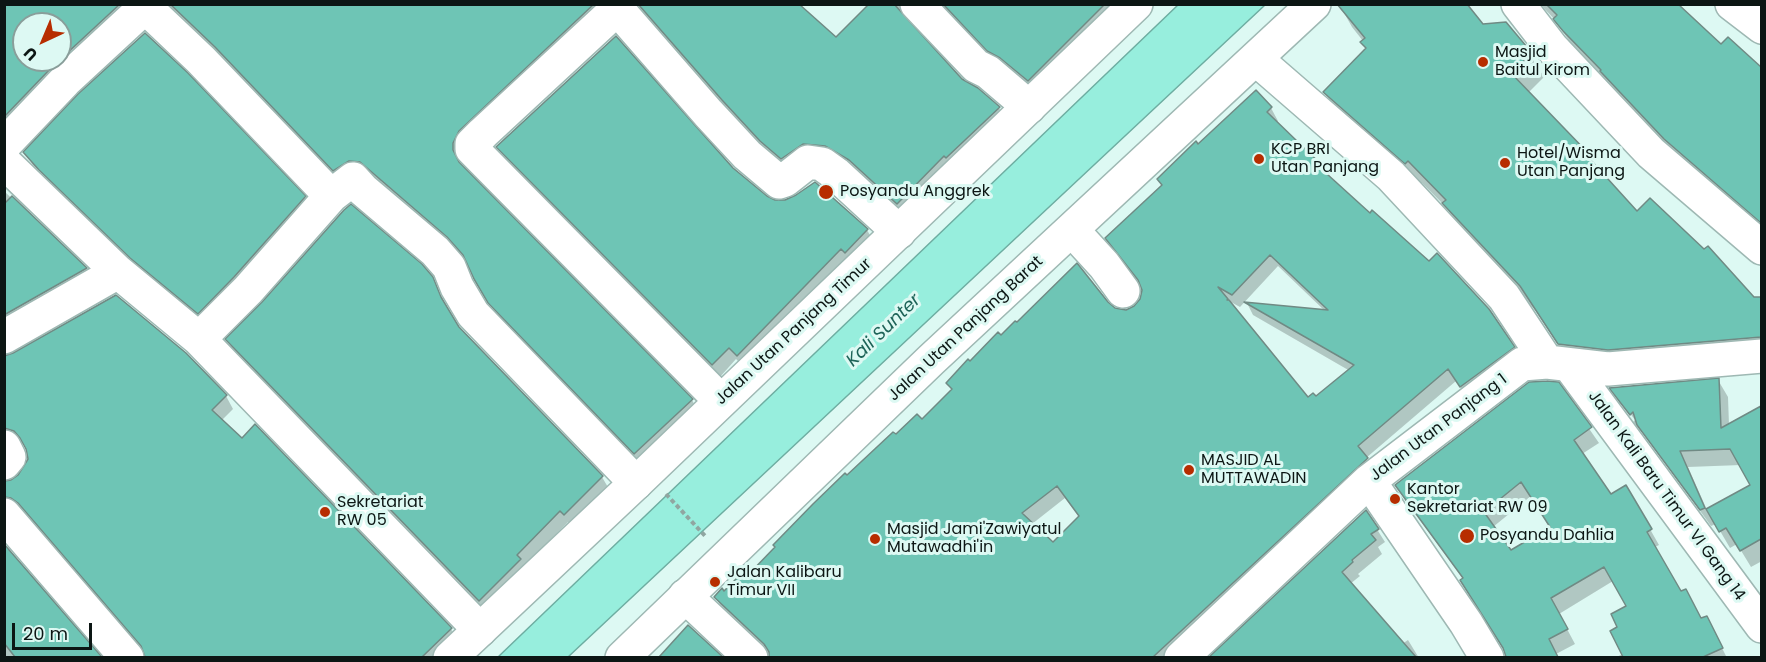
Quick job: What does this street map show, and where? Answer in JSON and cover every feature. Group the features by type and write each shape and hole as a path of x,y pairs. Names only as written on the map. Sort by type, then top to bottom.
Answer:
{"street":[{"path":"917,4 976,66 988,72 1029,107"},
{"name":"Jalan Utan Panjang Timur","path":"450,657 650,487 721,401 1136,4"},
{"name":"Jalan Utan Panjang Barat","path":"622,657 931,360 1314,4"},
{"path":"1518,4 1552,48 1651,153 1761,248"},
{"path":"1732,4 1761,27"},
{"path":"4,145 65,81 143,6 201,60 331,196"},
{"path":"721,401 472,149 472,144 483,133 615,7 747,155 779,182 808,162 822,164 899,232"},
{"name":"Jalan Kali Baru Timur VI Gang 14","path":"1256,59 1391,176 1504,297 1559,364 1761,626"},
{"path":"4,162 118,272 199,339 480,630"},
{"path":"199,339 248,290 331,196 353,179 435,251 449,267 457,287 473,314 650,487"},
{"path":"1072,230 1104,265 1123,291"},
{"path":"4,337 118,272"},
{"name":"Jalan Utan Panjang 1","path":"1181,657 1369,481 1522,364 1559,364 1608,369 1761,356"},
{"path":"4,447 9,457 4,463"},
{"path":"1369,481 1487,657"},
{"path":"4,515 117,654"},
{"path":"685,596 751,657"}],"path":[{"path":"650,487 706,537"}],"water":[{"name":"Kali Sunter","path":"1179,4 1265,5 568,657 498,657"}],"building":[{"path":"4,4 120,4 72,49 72,12 12,12 12,72 47,72 4,117"},
{"path":"170,4 594,4 459,131 453,143 453,150 459,162 693,399 634,454 488,303 463,255 447,237 360,162 349,161 333,171 215,47"},
{"path":"638,4 799,4 836,37 869,4 894,4 962,79 978,88 1000,107 946,158 944,156 897,204 849,160 825,146 803,144 781,159 760,141 722,100"},
{"path":"943,4 1105,4 1028,81 1000,58 987,51"},
{"path":"1337,4 1467,4 1483,24 1506,22 1532,53 1511,73 1590,155 1588,157 1637,211 1650,198 1704,249 1708,246 1754,297 1761,297 1761,337 1608,350 1558,344 1520,286 1442,203 1446,200 1408,161 1405,164 1323,92 1366,48 1360,42 1365,38"},
{"path":"1546,4 1678,4 1721,44 1728,37 1761,67 1761,223 1664,139 1563,31 1553,19 1557,15"},
{"path":"145,33 188,73 306,196 198,314 130,258 23,152 78,94"},
{"path":"616,36 733,168 767,196 775,200 785,200 815,182 868,229 845,253 841,249 737,356 729,348 712,365 496,147"},
{"path":"1256,90 1272,107 1267,112 1329,172 1327,174 1370,213 1372,210 1429,261 1437,253 1489,309 1515,347 1460,387 1448,369 1358,446 1368,458 1153,657 769,657 764,644 714,597 722,588 724,591 743,572 747,576 775,547 773,545 845,473 847,475 893,432 896,434 917,414 922,419 952,389 946,383 968,359 970,361 998,332 1001,335 1015,321 1017,322 1077,263 1115,308 1126,310 1134,306 1140,299 1142,290 1138,280 1105,238 1162,185 1157,179 1196,141 1198,144","holes":["1270,255 1328,310 1244,302 1354,365 1316,396 1313,393 1308,397 1218,287 1232,295","1057,486 1079,516 1053,542 1022,513"]},
{"path":"12,196 87,268 4,315 4,204"},
{"path":"351,204 422,264 433,277 441,297 459,327 603,476 564,515 560,511 517,555 521,559 479,601 225,339 262,302"},
{"path":"116,295 186,353 227,395 212,410 242,438 255,424 452,628 422,657 145,657 141,646 18,503 11,498 4,497 4,481 11,480 18,475 28,459 20,438 14,431 4,428 4,356"},
{"path":"1719,378 1721,428 1761,406 1761,539 1740,551 1726,528 1719,532 1706,509 1750,485 1730,449 1680,451 1705,508 1700,510 1637,425 1633,412 1630,415 1609,388"},
{"path":"1529,382 1559,382 1592,427 1574,440 1611,494 1626,485 1652,529 1647,532 1681,591 1686,589 1701,618 1707,616 1723,648 1703,657 1623,657 1610,631 1617,627 1611,614 1626,606 1604,567 1551,598 1568,629 1549,639 1558,657 1506,657 1503,648 1460,580 1463,578 1395,485","holes":["1521,482 1550,527 1511,550 1484,512"]},
{"path":"1366,510 1379,529 1371,534 1376,540 1352,560 1353,562 1342,572 1416,657 1209,657"},
{"path":"4,544 102,657 15,657 4,643"},
{"path":"688,625 723,657 659,657"}],"place":[{"name":"Masjid Baitul Kirom","path":"1483,62"},
{"name":"KCP BRI Utan Panjang","path":"1259,159"},
{"name":"Hotel/Wisma Utan Panjang","path":"1505,163"},
{"name":"Posyandu Anggrek","path":"826,192"},
{"name":"MASJID AL MUTTAWADIN","path":"1189,470"},
{"name":"Kantor Sekretariat RW 09","path":"1395,499"},
{"name":"Sekretariat RW 05","path":"325,512"},
{"name":"Posyandu Dahlia","path":"1467,536"},
{"name":"Masjid Jami'Zawiyatul Mutawadhi'in","path":"875,539"},
{"name":"Jalan Kalibaru Timur VII","path":"715,582"}]}
